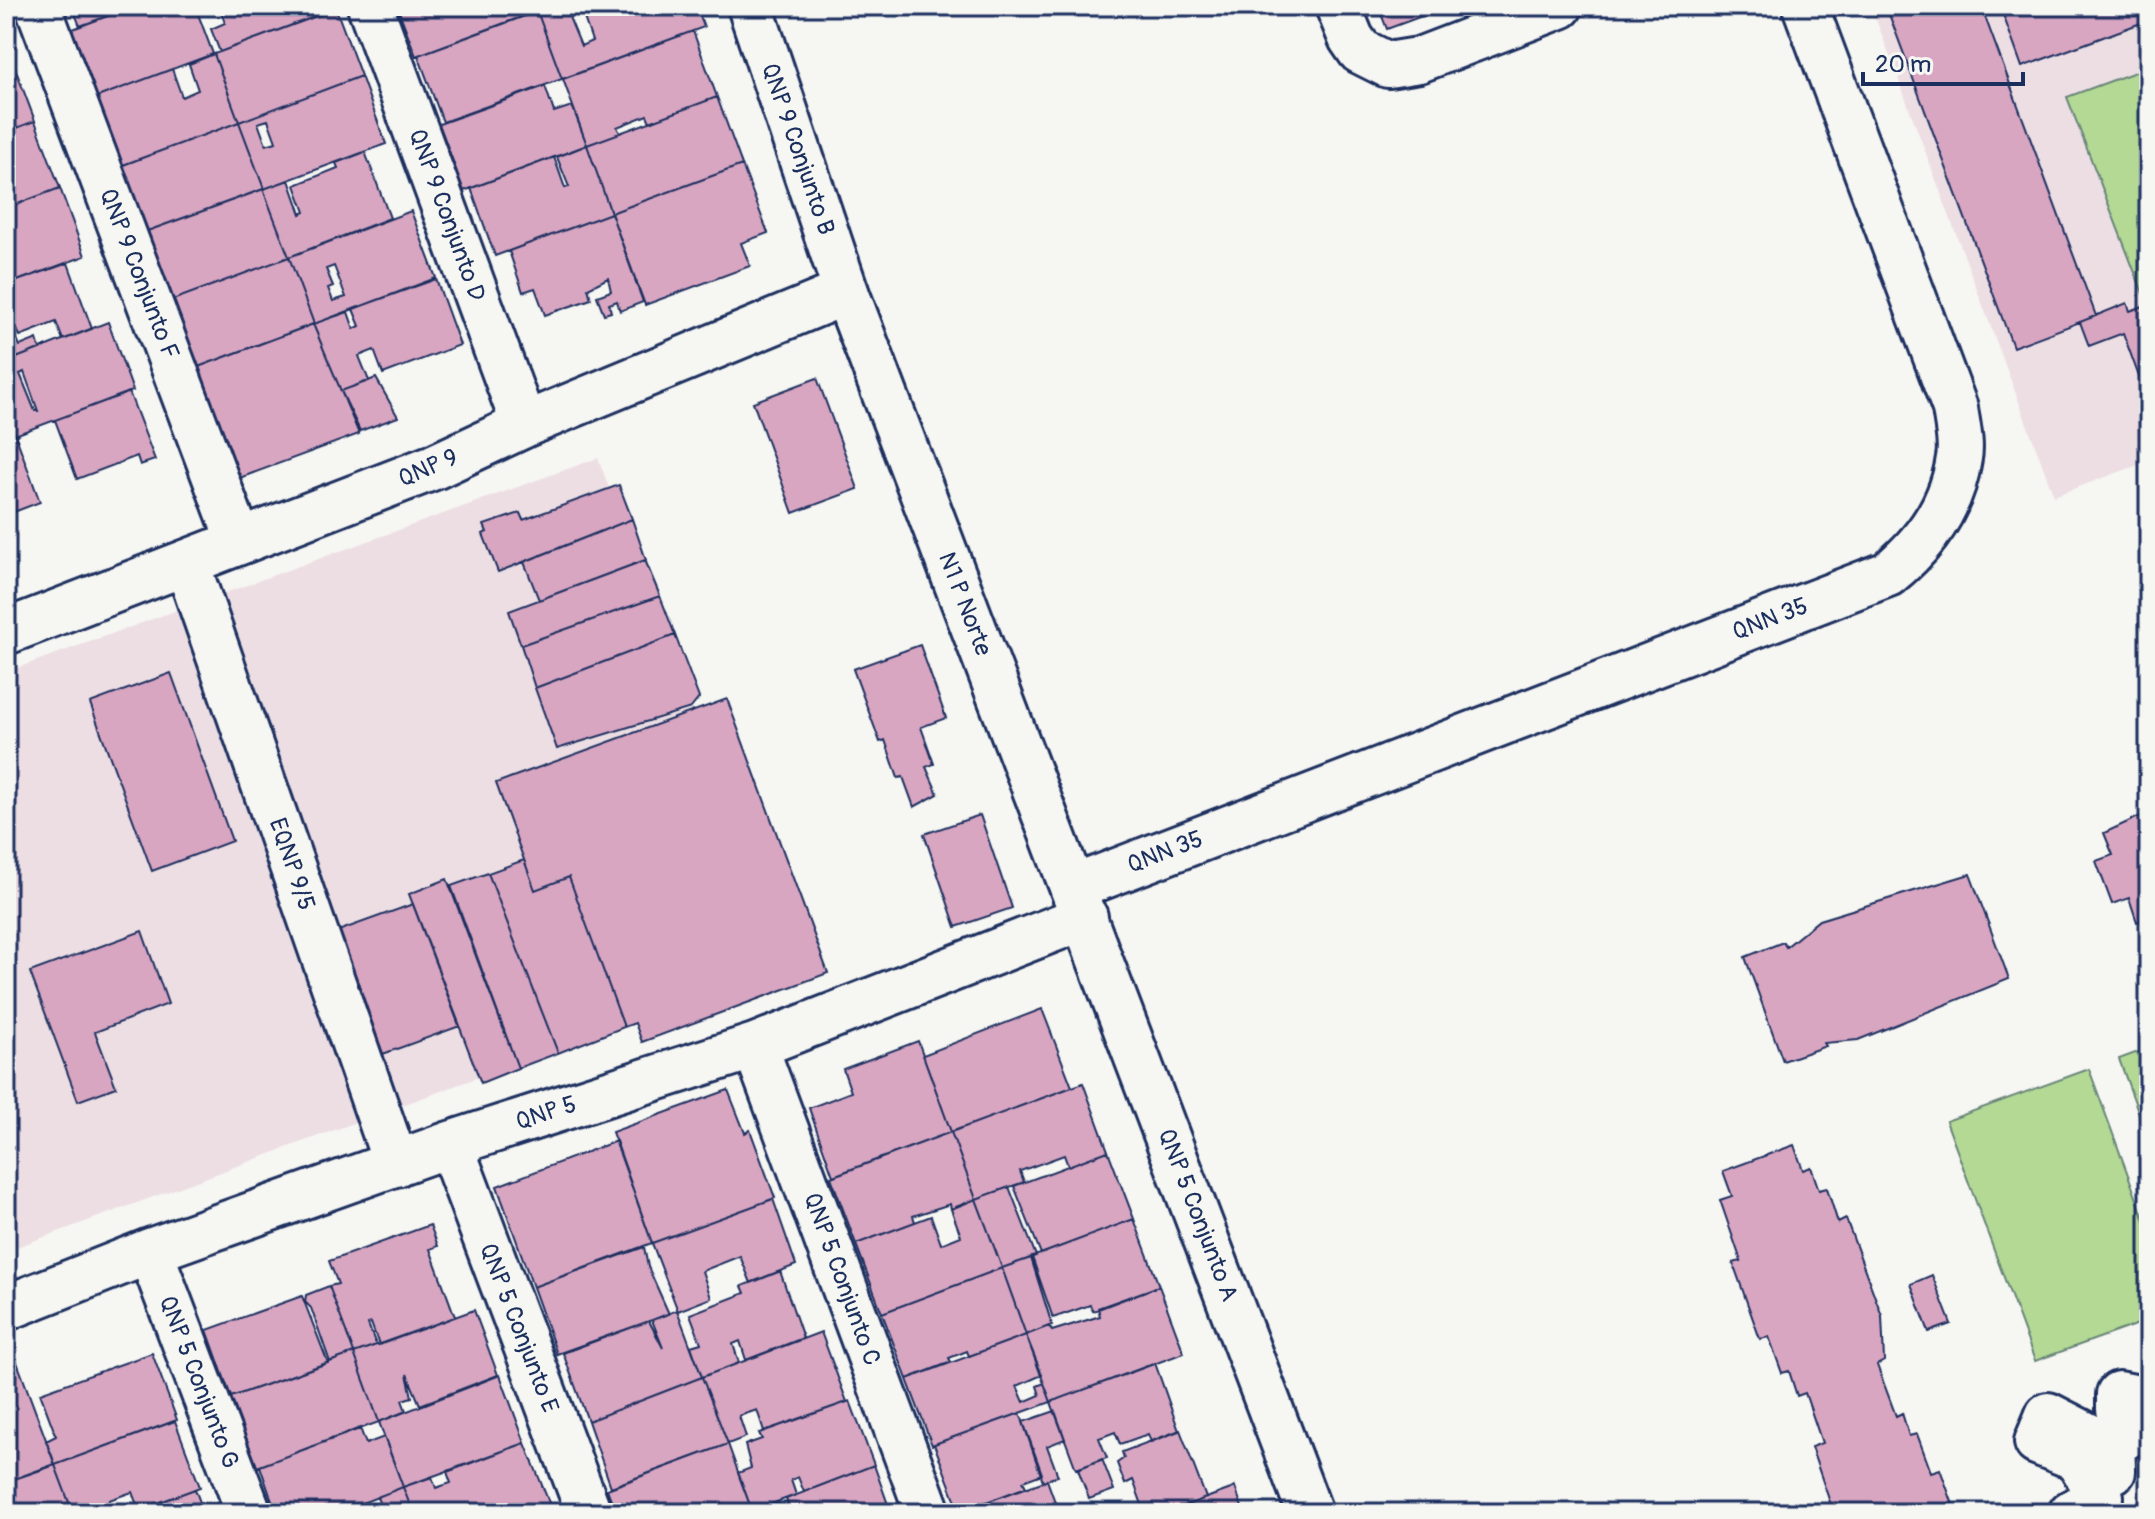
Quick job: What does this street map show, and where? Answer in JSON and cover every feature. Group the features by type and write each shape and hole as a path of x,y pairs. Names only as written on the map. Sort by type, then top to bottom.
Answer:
{"street":[{"name":"QNP 9 Conjunto F","path":"38,6 239,541"},
{"name":"QNP 9 Conjunto D","path":"370,6 524,425"},
{"name":"QNP 9 Conjunto B","path":"750,6 846,292"},
{"path":"1338,6 1360,51 1388,65 1419,60 1560,6"},
{"name":"QNN 35","path":"1079,902 1888,574 1916,551 1941,516 1960,457 1955,408 1805,6"},
{"name":"QNP 9","path":"6,632 434,467 524,425 846,292"},
{"name":"N1 P Norte","path":"846,292 1079,902"},
{"name":"EQNP 9/5","path":"187,564 396,1164"},
{"name":"QNP 5","path":"6,1308 150,1251 450,1144 755,1046 1079,902"},
{"name":"QNP 5 Conjunto A","path":"1079,902 1310,1513"},
{"name":"QNP 5 Conjunto C","path":"755,1046 928,1513"},
{"name":"QNP 5 Conjunto E","path":"450,1144 589,1513"},
{"name":"QNP 5 Conjunto G","path":"150,1251 249,1513"},
{"path":"2071,1513 2101,1497 2077,1458 2037,1442 2048,1415 2087,1435 2113,1471 2112,1439 2125,1437 2133,1428 2128,1422 2129,1414 2119,1409 2119,1394 2149,1404"}],"shaded area":[{"path":"1871,6 2149,6 2149,461 2054,496"},
{"path":"598,458 786,964 6,1251 6,672"}],"green space":[{"path":"2149,67 2149,309 2067,97"},
{"path":"2149,1048 2149,1141 2119,1059"},
{"path":"2089,1069 2149,1232 2149,1320 2035,1361 1946,1121"}],"building":[{"path":"72,6 135,6 80,26"},
{"path":"135,6 195,6 213,54 92,99 67,31"},
{"path":"219,6 325,6 327,12 220,52 211,29 225,23"},
{"path":"397,6 534,6 536,12 416,56"},
{"path":"551,6 696,6 704,27 562,79 537,11","holes":["582,12 592,41 581,46 569,17"]},
{"path":"1378,6 1449,6 1387,29"},
{"path":"1886,6 1981,6 2096,316 2013,347"},
{"path":"2000,6 2149,6 2149,20 2022,67"},
{"path":"336,9 361,76 239,122 214,54"},
{"path":"537,11 562,79 443,122 418,55"},
{"path":"693,31 717,97 650,122 647,115 617,127 620,133 587,145 563,79"},
{"path":"9,52 35,121 6,132 6,53"},
{"path":"214,54 239,122 118,167 92,99 172,69 182,97 198,90 189,64"},
{"path":"361,76 386,144 264,189 239,122","holes":["268,120 276,142 266,145 258,123"]},
{"path":"545,86 554,112 572,106 587,145 464,191 439,124"},
{"path":"717,97 742,165 611,213 587,145"},
{"path":"35,121 60,188 6,208 6,132"},
{"path":"239,122 264,189 142,233 117,167"},
{"path":"587,145 611,213 495,256 471,188 554,157 565,188 569,187 557,157"},
{"path":"365,152 390,218 289,257 263,189 289,180 301,214 305,212 295,185 338,168 336,163"},
{"path":"742,165 768,233 741,243 750,266 645,305 611,213"},
{"path":"60,188 85,256 6,285 6,208"},
{"path":"263,189 289,257 170,301 144,232"},
{"path":"411,211 436,278 314,324 289,257","holes":["334,266 346,297 333,301 328,288 333,286 326,269"]},
{"path":"611,213 643,302 620,311 617,301 609,304 611,312 604,314 597,296 611,291 608,278 588,288 591,299 545,315 535,288 523,292 509,251"},
{"path":"289,257 314,324 193,369 167,302"},
{"path":"68,263 92,329 63,340 56,322 20,336 17,329 9,327 6,321 6,285"},
{"path":"436,279 460,345 383,374 374,350 359,356 369,381 341,391 313,324 348,312 354,329 360,326 353,309"},
{"path":"2127,303 2130,311 2149,304 2149,404 2123,333 2089,346 2080,322"},
{"path":"108,322 133,391 15,435 6,410 6,362","holes":["24,372 38,411 35,411 20,374"]},
{"path":"313,324 359,434 237,479 195,368"},
{"path":"12,326 20,346 37,339 40,349 6,362 6,328"},
{"path":"376,378 398,417 360,431 341,391"},
{"path":"817,378 858,489 793,513 753,402"},
{"path":"129,392 155,460 140,465 137,456 77,479 55,420"},
{"path":"15,434 40,502 6,515 6,437"},
{"path":"619,485 632,519 498,572 483,534 487,532 484,525 520,513 523,520"},
{"path":"632,519 646,560 539,600 524,562"},
{"path":"645,560 660,596 521,645 509,611"},
{"path":"660,596 675,635 535,688 521,645"},
{"path":"675,635 699,698 691,708 557,749 535,688"},
{"path":"920,645 946,718 921,727 934,764 926,767 938,794 914,807 903,777 898,778 885,740 880,742 853,669"},
{"path":"171,673 232,841 152,871 90,703"},
{"path":"727,699 828,973 642,1042 635,1023 624,1027 569,877 535,890 496,783"},
{"path":"2149,812 2149,917 2137,922 2129,898 2112,904 2096,861 2113,855 2104,833"},
{"path":"980,815 1012,908 956,927 924,834"},
{"path":"524,860 535,890 569,877 624,1027 558,1053 488,873"},
{"path":"488,873 558,1053 518,1068 451,886"},
{"path":"1970,874 2009,979 1858,1040 1824,1043 1826,1046 1783,1061 1745,957 1783,942 1786,947 1819,920"},
{"path":"447,879 518,1068 481,1083 409,894"},
{"path":"413,904 460,1026 383,1054 338,931"},
{"path":"142,931 168,1004 95,1032 116,1087 78,1101 30,972"},
{"path":"1042,1009 1072,1087 951,1132 923,1055"},
{"path":"918,1041 951,1132 833,1176 809,1108 851,1092 843,1069"},
{"path":"1083,1083 1108,1151 1068,1166 1064,1155 1020,1171 1024,1182 976,1199 951,1132"},
{"path":"728,1090 745,1133 750,1130 775,1198 652,1243 612,1132"},
{"path":"951,1132 976,1199 951,1209 950,1204 913,1216 915,1222 856,1244 831,1177"},
{"path":"616,1141 652,1243 533,1287 497,1186"},
{"path":"1794,1145 1803,1170 1811,1167 1819,1190 1827,1188 1838,1223 1846,1219 1882,1316 1884,1361 1877,1365 1896,1416 1902,1413 1909,1436 1917,1434 1931,1472 1940,1469 1956,1513 1827,1513 1826,1510 1832,1508 1811,1447 1822,1443 1805,1393 1797,1396 1789,1371 1782,1373 1769,1337 1760,1339 1733,1263 1741,1261 1720,1200 1732,1196 1723,1171"},
{"path":"1108,1151 1134,1219 1041,1254 1014,1186"},
{"path":"1009,1187 1036,1256 1002,1268 976,1199"},
{"path":"773,1199 796,1265 751,1283 740,1256 702,1271 711,1298 678,1311 652,1243"},
{"path":"976,1199 1002,1268 882,1313 856,1244 931,1216 941,1244 961,1236 951,1209"},
{"path":"1134,1219 1159,1286 1093,1311 1090,1305 1053,1318 1032,1257"},
{"path":"430,1225 438,1246 430,1249 455,1317 379,1345 371,1323 368,1324 376,1345 354,1353 329,1286 338,1284 329,1261"},
{"path":"644,1247 648,1267 669,1314 557,1354 533,1287"},
{"path":"1031,1258 1052,1325 1026,1335 1002,1268"},
{"path":"1002,1268 1026,1335 969,1356 967,1351 949,1358 951,1362 907,1379 882,1313"},
{"path":"780,1271 803,1338 746,1360 740,1341 733,1344 739,1363 702,1377 691,1346 701,1343 690,1314 745,1293 742,1286"},
{"path":"1932,1275 1951,1324 1929,1332 1911,1284"},
{"path":"329,1286 354,1353 330,1362 311,1308 305,1302 306,1295"},
{"path":"1159,1286 1184,1353 1051,1402 1026,1335 1049,1326 1052,1331 1100,1316 1098,1308"},
{"path":"302,1296 328,1363 231,1397 207,1330"},
{"path":"474,1310 498,1375 420,1405 407,1374 412,1397 402,1400 406,1411 379,1422 354,1353"},
{"path":"677,1310 702,1377 588,1421 563,1353 649,1321 663,1348 652,1320"},
{"path":"821,1332 847,1402 764,1431 757,1410 739,1416 746,1437 728,1444 702,1377"},
{"path":"1026,1335 1042,1375 1017,1386 1024,1402 1040,1395 1037,1386 1044,1383 1051,1402 932,1445 907,1379"},
{"path":"11,1346 55,1464 6,1482 6,1348"},
{"path":"152,1353 177,1420 55,1465 46,1441 56,1436 40,1393"},
{"path":"354,1353 379,1422 257,1467 231,1397"},
{"path":"1155,1363 1179,1431 1151,1442 1148,1434 1120,1444 1115,1432 1099,1438 1107,1458 1076,1469 1051,1402"},
{"path":"500,1375 525,1443 403,1487 379,1422"},
{"path":"702,1377 728,1444 611,1487 588,1421"},
{"path":"850,1401 874,1465 804,1492 798,1477 791,1480 796,1495 752,1511 738,1473 751,1468 745,1445 762,1439 759,1433"},
{"path":"1055,1411 1065,1439 1047,1446 1058,1476 1043,1481 1023,1422"},
{"path":"1020,1413 1042,1474 1023,1481 1026,1487 960,1512 934,1444"},
{"path":"175,1421 200,1487 139,1510 132,1492 109,1500 114,1513 73,1513 55,1465"},
{"path":"360,1428 366,1444 384,1437 403,1487 337,1513 276,1513 260,1466"},
{"path":"1180,1430 1206,1498 1165,1513 1145,1513 1133,1480 1125,1484 1117,1463 1124,1458 1122,1452"},
{"path":"525,1443 552,1510 413,1513 403,1487 432,1477 436,1488 451,1483 447,1472"},
{"path":"728,1444 752,1511 616,1513 607,1489"},
{"path":"1102,1459 1114,1490 1089,1499 1078,1469"},
{"path":"55,1465 73,1513 6,1513 6,1482"},
{"path":"874,1465 891,1513 791,1513 786,1499"},
{"path":"1047,1480 1059,1513 962,1511"},
{"path":"403,1487 413,1513 383,1513 377,1497"},
{"path":"1235,1487 1244,1513 1165,1513 1231,1489"},
{"path":"195,1489 204,1513 132,1513 184,1493"},
{"path":"364,1502 366,1508 377,1504 380,1513 337,1513"},
{"path":"778,1502 782,1513 752,1511"}]}
